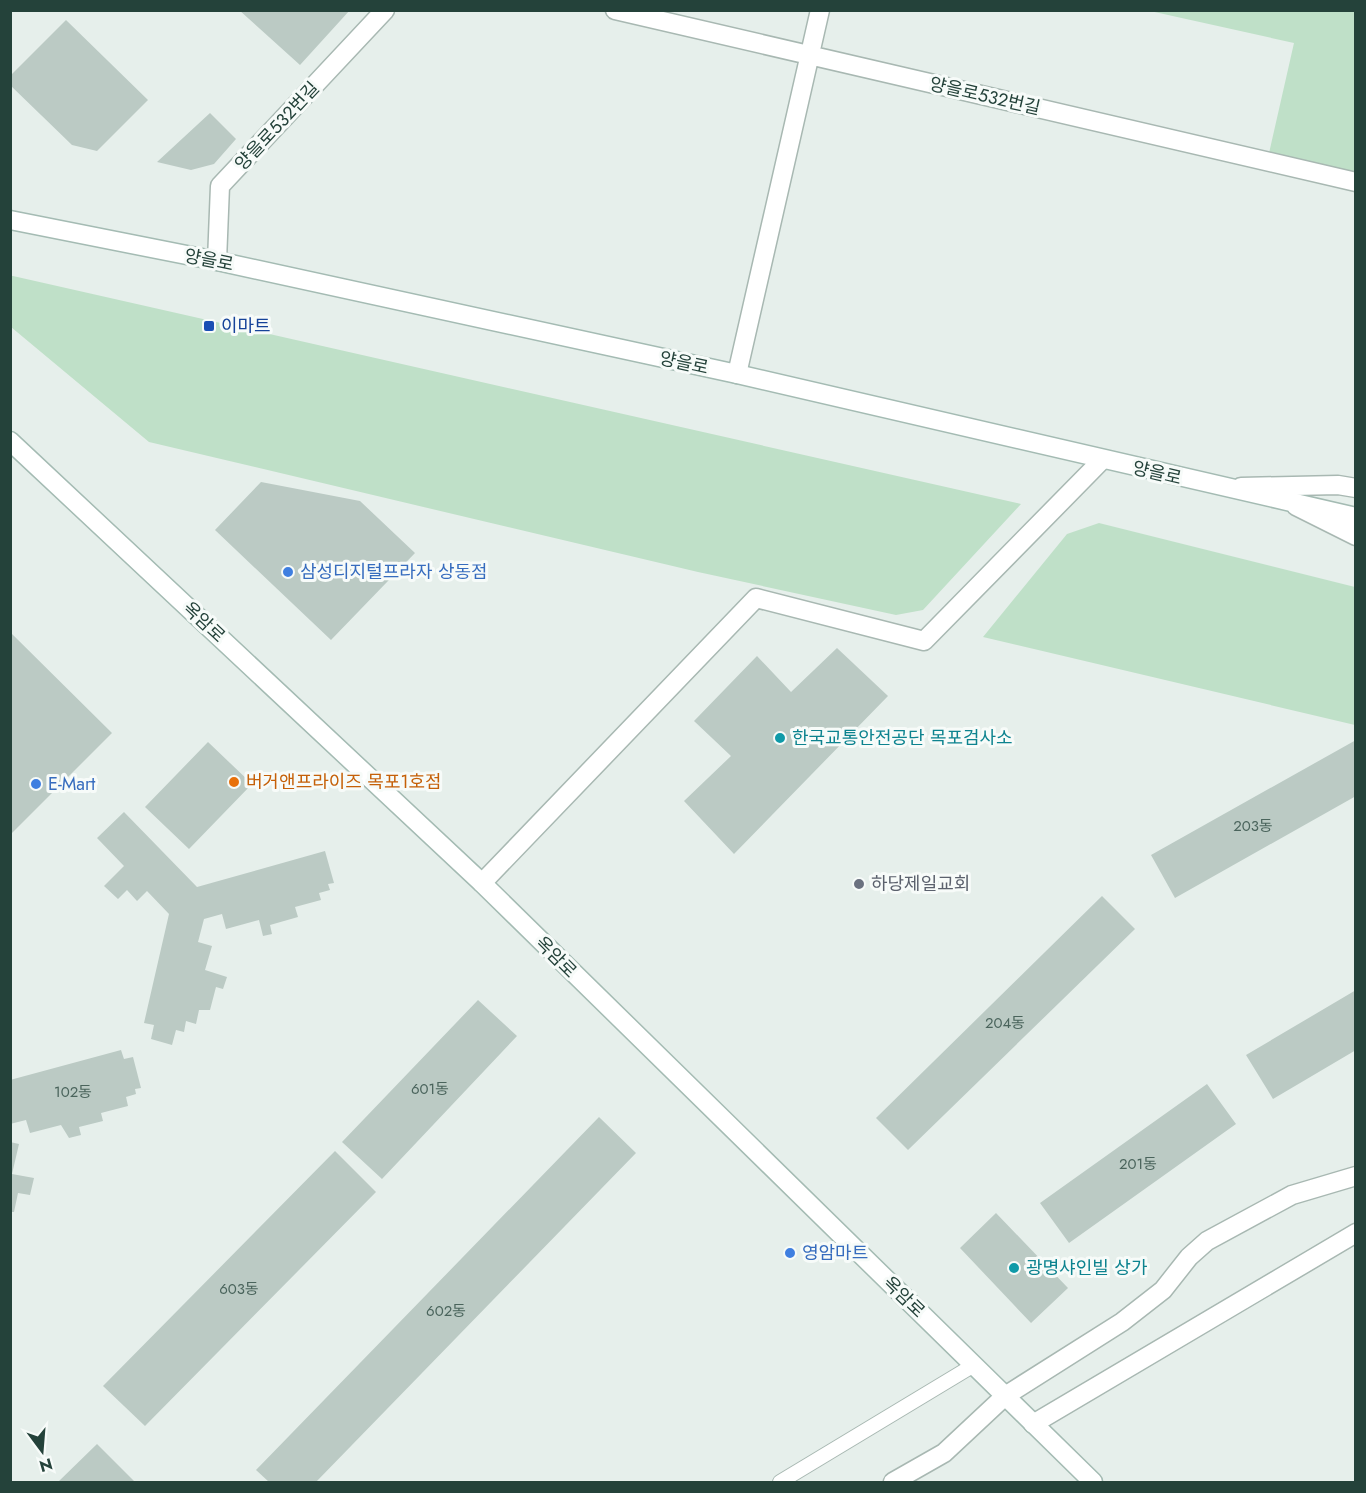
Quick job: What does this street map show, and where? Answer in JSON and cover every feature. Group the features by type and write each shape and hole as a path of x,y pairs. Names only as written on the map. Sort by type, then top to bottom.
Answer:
{"street":[{"name":"양을로532번길","path":"217,261 220,186 385,10"},
{"name":"양을로532번길","path":"615,10 1356,182"},
{"path":"737,374 820,10"},
{"name":"양을로","path":"10,220 217,261 737,374 1221,488 1356,517"},
{"name":"옥암로","path":"10,441 482,883 1093,1482"},
{"path":"482,883 756,598 924,640 1102,460"},
{"path":"1221,488 1338,485 1356,488"},
{"path":"1284,500 1356,536"},
{"path":"893,1482 944,1453 1005,1396 1122,1322 1163,1290 1189,1257 1207,1241 1292,1195 1356,1176"},
{"path":"1033,1424 1356,1233"}],"lane":[{"path":"780,1482 974,1365"}],"green space":[{"path":"1150,11 1355,11 1355,182 1267,162 1294,43"},
{"path":"11,276 1021,504 923,610 896,615 698,572 149,442 11,327"},
{"path":"1099,523 1355,587 1355,725 983,637 1067,534"}],"building":[{"path":"239,10 350,10 300,65"},
{"path":"66,20 148,100 97,151 72,145 10,85 10,76"},
{"path":"210,113 236,139 214,164 191,170 157,162"},
{"path":"261,482 360,501 415,553 331,640 215,530"},
{"name":"E-Mart","path":"10,632 112,733 10,835"},
{"name":"한국교통안전공단 목포검사소","path":"837,648 888,696 734,854 684,801 731,756 694,721 757,656 791,692"},
{"path":"1356,740 1356,796 1175,898 1151,855"},
{"path":"208,742 252,784 189,849 145,807"},
{"path":"124,812 197,887 325,851 334,883 328,884 330,890 319,893 321,900 295,907 298,917 270,925 272,934 263,936 259,920 226,929 222,914 204,919 198,942 212,946 205,970 227,977 223,989 216,987 210,1010 199,1010 196,1024 186,1021 184,1032 176,1030 172,1045 151,1039 154,1025 144,1023 169,914 147,891 137,901 127,890 118,899 104,886 124,866 97,838"},
{"path":"1102,896 1135,929 908,1150 876,1118"},
{"path":"1356,990 1356,1050 1273,1099 1246,1055"},
{"path":"478,1000 517,1036 382,1179 342,1142"},
{"path":"121,1050 124,1059 133,1057 141,1088 135,1089 136,1094 126,1097 128,1106 101,1113 103,1121 79,1127 81,1135 69,1138 61,1125 30,1133 26,1120 10,1124 10,1080"},
{"path":"1207,1084 1236,1124 1069,1243 1040,1203"},
{"path":"599,1117 636,1153 316,1482 269,1482 256,1470"},
{"path":"10,1142 19,1144 12,1174 34,1178 30,1195 18,1193 14,1212 10,1212"},
{"path":"335,1151 376,1192 145,1426 103,1386"},
{"name":"광명샤인빌 상가","path":"996,1213 1068,1288 1031,1323 960,1248"},
{"path":"97,1444 135,1482 58,1482"}],"place":[{"name":"이마트","path":"209,326"},
{"name":"삼성디지털프라자 상동점","path":"288,572"},
{"name":"한국교통안전공단 목포검사소","path":"780,738"},
{"name":"버거앤프라이즈 목포1호점","path":"234,782"},
{"name":"E-Mart","path":"36,784"},
{"name":"하당제일교회","path":"859,884"},
{"name":"영암마트","path":"790,1253"},
{"name":"광명샤인빌 상가","path":"1014,1268"}]}
